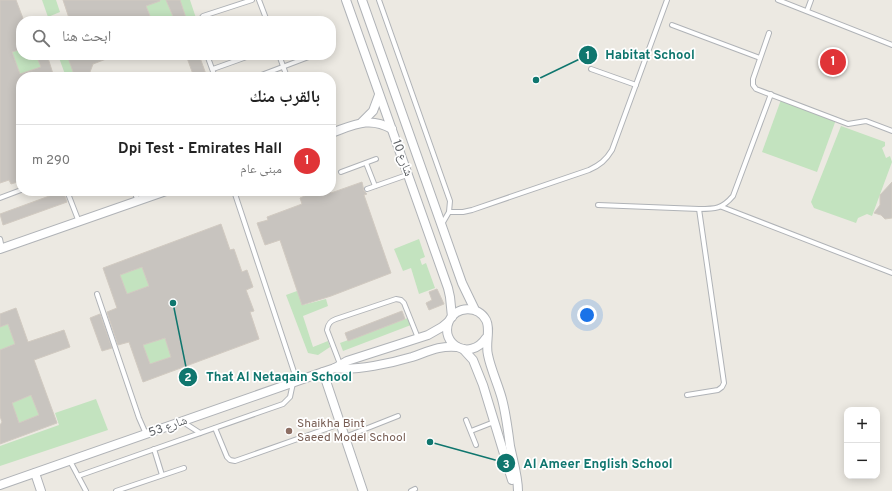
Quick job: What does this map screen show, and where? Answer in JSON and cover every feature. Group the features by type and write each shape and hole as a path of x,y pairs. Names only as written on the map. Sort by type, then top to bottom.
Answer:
{"street":[{"name":"شارع 10","path":"346,0 448,288 450,297 450,320"},
{"name":"شارع 10","path":"362,0 462,283 475,310"},
{"path":"361,123 374,111 379,95"},
{"path":"336,131 361,123 377,123 392,129"},
{"path":"1,249 152,196"},
{"path":"460,348 470,350 477,348 486,338 488,325 481,314 475,310 469,309 456,312 450,320 447,329 448,336 452,342 473,360 483,385 513,482 518,491"},
{"name":"شارع 53","path":"0,485 436,332 450,320"},
{"path":"486,338 487,354 501,397 518,491"},
{"name":"شارع 53","path":"338,366 344,369 371,366 442,347 460,348"},
{"path":"323,372 362,491"},
{"path":"495,423 502,426 506,422"},
{"path":"35,473 41,491"}],"lane":[{"path":"203,16 252,0"},
{"path":"259,0 264,16"},
{"path":"379,0 449,195 449,212 441,224"},
{"path":"449,212 463,212 472,210 589,170 603,163 612,150 667,0"},
{"path":"778,0 892,45"},
{"path":"807,11 811,0"},
{"path":"672,25 760,58"},
{"path":"769,33 753,80 753,84 756,89 848,124 866,121 892,131"},
{"path":"209,60 214,72"},
{"path":"213,69 238,60"},
{"path":"281,60 285,72"},
{"path":"270,72 301,60"},
{"path":"592,69 636,85"},
{"path":"598,205 699,209 714,209 722,207 733,196 771,94"},
{"path":"341,172 376,159"},
{"path":"366,163 375,186"},
{"path":"367,189 408,174"},
{"path":"0,198 16,192"},
{"path":"69,196 79,222"},
{"path":"136,196 138,201"},
{"path":"78,476 283,404 290,397 295,382 236,196"},
{"path":"722,207 892,274"},
{"path":"687,395 718,390 724,383 699,209"},
{"path":"0,239 1,249"},
{"path":"97,294 138,418 146,434"},
{"path":"338,366 327,330 331,321 336,319 396,299 401,300 404,303 418,338"},
{"path":"344,437 398,416"},
{"path":"466,420 476,445"},
{"path":"182,422 200,433"},
{"path":"471,431 495,423"},
{"path":"216,428 227,457 230,460 235,461 340,424"},
{"path":"154,450 162,475"},
{"path":"70,460 86,491"},
{"path":"116,491 184,468"}],"green space":[{"path":"42,0 56,0 60,12 48,16"},
{"path":"161,0 166,0 173,16 150,16 146,6"},
{"path":"180,0 190,0 195,16 185,16"},
{"path":"16,51 16,60 38,60 41,67 26,72 19,72 12,52"},
{"path":"60,60 70,60 74,72 64,72"},
{"path":"782,97 837,117 817,172 762,152"},
{"path":"841,126 885,142 885,146 882,148 886,158 890,156 892,162 872,216 867,214 858,218 856,223 814,208 811,202"},
{"path":"419,239 425,257 420,259 422,265 426,263 435,288 419,294 411,268 403,271 394,249"},
{"path":"142,267 149,286 127,294 120,275"},
{"path":"297,291 303,305 326,299 328,306 303,316 313,347 328,341 330,347 318,355 308,353 286,295"},
{"path":"408,318 411,325 343,351 340,343"},
{"path":"8,324 15,344 0,350 0,327"},
{"path":"165,338 171,357 150,364 143,345"},
{"path":"31,395 39,415 19,423 12,403"},
{"path":"96,399 108,430 0,466 0,446 59,425 55,413"}],"building":[{"path":"0,0 16,0 22,16 16,16 16,51 12,52 19,72 16,72 16,182 11,184 9,180 0,183"},
{"path":"63,0 160,0 146,6 150,16 68,16"},
{"path":"166,0 180,0 185,16 173,16"},
{"path":"38,60 49,60 52,72 26,72 41,67"},
{"path":"69,60 104,60 93,64 90,72 73,72"},
{"path":"188,60 201,60 205,72 192,72"},
{"path":"362,182 364,191 367,194 364,195 391,273 331,296 302,305 280,240 265,245 257,223 268,220 267,217 302,204 300,198 305,196 336,196 336,191"},
{"path":"892,182 892,218 885,219 881,215 874,213 880,205 880,195"},
{"path":"49,196 65,196 67,202 3,225 0,214"},
{"path":"221,224 230,250 234,249 242,272 247,270 253,287 246,290 254,311 250,312 259,339 143,382 129,342 118,345 107,312 117,308 103,268","holes":["142,267 149,286 127,294 120,275","165,338 171,357 150,364 143,345"]},
{"path":"437,289 444,304 429,310 426,303 432,300 429,292"},
{"path":"16,308 28,342 64,330 70,347 34,360 57,423 0,444 0,425 2,422 0,416 0,350 15,344 8,324 0,327 0,314","holes":["31,395 39,415 19,423 12,403"]},
{"path":"402,311 405,319 348,341 345,333"},
{"path":"100,314 112,348 102,351 90,318"}],"place":[{"name":"Dpi Test - Emirates Hall","path":"833,62"},
{"name":"Habitat School","path":"536,80"},
{"name":"That Al Netaqain School","path":"173,303"},
{"name":"Shaikha Bint Saeed Model School","path":"289,431"},
{"name":"Al Ameer English School","path":"430,442"}]}
